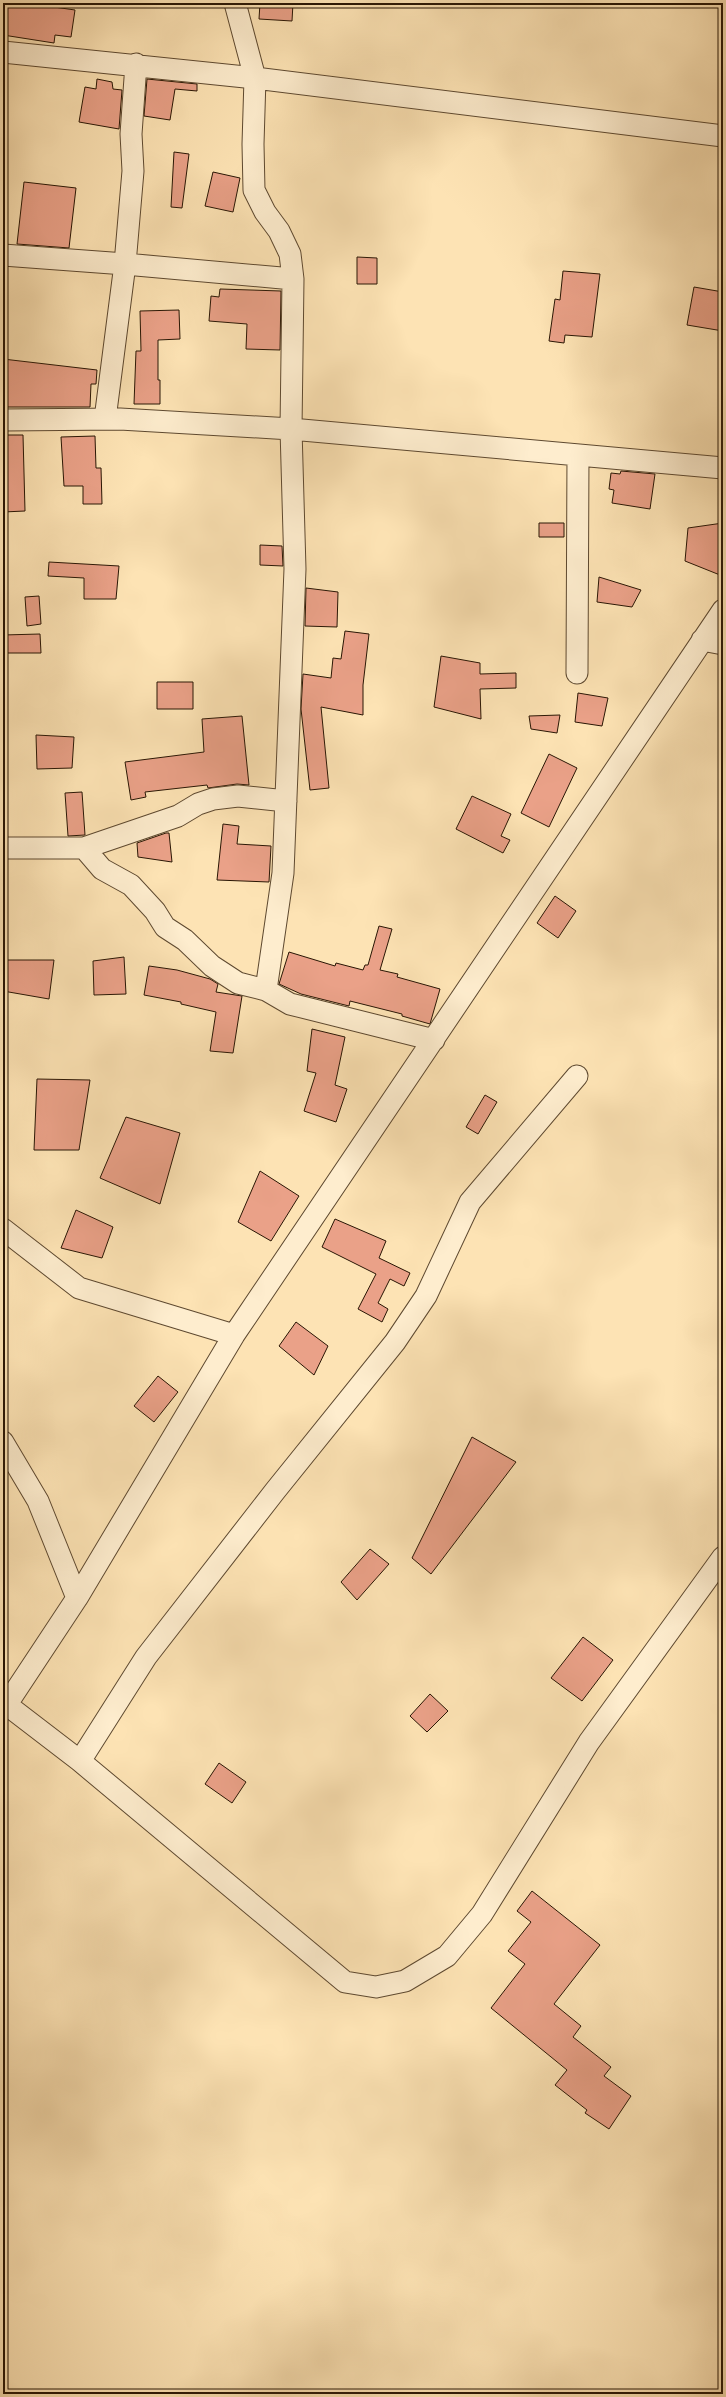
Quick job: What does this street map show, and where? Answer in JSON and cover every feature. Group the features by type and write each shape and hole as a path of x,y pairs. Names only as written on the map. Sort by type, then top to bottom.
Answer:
{"street":[{"path":"235,3 255,78 253,144 254,190 265,212 279,231 290,254 293,279 291,429 296,570 283,873 266,990"},
{"path":"3,52 136,64 723,136"},
{"path":"105,419 125,264 132,171 131,134 136,64"},
{"path":"3,255 293,279"},
{"path":"3,420 105,419 291,429 723,468"},
{"path":"577,673 578,455"},
{"path":"723,610 234,1335 77,1598 5,1708 80,1761 345,1982 376,1987 405,1981 447,1956 482,1914 589,1742 723,1557"},
{"path":"702,640 723,644"},
{"path":"3,848 84,848 178,816 198,804 214,799 238,796 286,801"},
{"path":"84,848 102,869 131,885 155,911 165,927 185,940 212,966 238,983 266,990 290,1004 434,1040"},
{"path":"80,1761 146,1657 275,1491 395,1342 426,1296 470,1202 577,1076"},
{"path":"3,1229 79,1288 234,1335"},
{"path":"3,1442 38,1501 77,1598"}],"building":[{"path":"3,3 26,3 75,10 71,37 55,35 54,43 3,35"},
{"path":"260,3 293,3 292,21 259,19"},
{"path":"97,79 112,82 113,89 122,90 119,129 79,122 85,87 96,89"},
{"path":"147,79 197,84 197,91 175,89 170,120 144,116"},
{"path":"174,152 189,154 182,208 171,207"},
{"path":"213,172 240,178 233,212 205,206"},
{"path":"24,182 76,188 69,248 17,244"},
{"path":"357,257 377,258 377,284 357,284"},
{"path":"563,271 600,274 592,337 565,335 564,343 549,341 555,299 560,300"},
{"path":"694,287 723,292 723,331 687,325"},
{"path":"220,289 281,291 280,350 246,349 247,324 209,321 211,296 219,297"},
{"path":"179,310 180,339 158,340 158,380 160,380 160,404 134,404 136,351 141,351 140,311"},
{"path":"3,359 97,370 96,384 91,384 90,407 3,407"},
{"path":"3,435 23,435 25,511 3,512"},
{"path":"95,436 96,468 101,468 102,504 83,504 83,486 64,486 61,437"},
{"path":"621,471 655,474 650,509 612,503 614,490 609,489 611,473 620,474"},
{"path":"539,523 564,523 564,537 539,537"},
{"path":"723,523 723,560 720,575 685,561 688,528"},
{"path":"260,545 282,546 283,566 260,565"},
{"path":"49,562 119,566 116,599 84,599 84,578 48,576"},
{"path":"599,577 641,590 632,607 597,602"},
{"path":"306,588 338,592 337,627 305,626"},
{"path":"39,596 41,624 27,626 25,597"},
{"path":"345,631 369,634 363,685 363,715 321,707 329,788 310,790 301,709 303,674 331,678 333,658 341,659"},
{"path":"40,634 41,653 4,653 3,635"},
{"path":"441,656 480,663 480,674 516,673 516,688 480,689 481,719 434,707"},
{"path":"157,682 193,682 193,709 157,709"},
{"path":"578,693 608,698 602,726 575,722"},
{"path":"560,715 557,733 531,729 529,716"},
{"path":"242,716 249,785 237,784 208,788 207,785 145,792 146,797 131,800 125,762 204,752 202,719"},
{"path":"36,735 74,737 72,768 37,769"},
{"path":"549,754 577,768 549,827 521,813"},
{"path":"82,792 85,835 68,836 65,793"},
{"path":"472,796 511,814 501,836 510,840 503,853 456,829"},
{"path":"223,824 239,826 237,844 271,846 269,882 217,880"},
{"path":"169,833 172,862 138,857 137,843"},
{"path":"555,896 576,911 558,938 537,923"},
{"path":"379,926 392,929 380,970 398,974 397,977 440,989 430,1024 402,1016 402,1014 350,1001 349,1006 301,994 279,984 289,952 335,966 336,963 363,970 365,965 368,965"},
{"path":"124,957 126,994 94,995 93,961"},
{"path":"3,960 54,960 49,999 3,991"},
{"path":"149,966 177,970 210,979 218,984 216,992 242,996 233,1053 210,1051 216,1012 181,1004 181,1002 144,995"},
{"path":"312,1029 345,1037 335,1085 347,1089 336,1122 304,1111 316,1073 307,1071"},
{"path":"37,1079 90,1080 79,1150 34,1150"},
{"path":"485,1095 497,1102 478,1134 466,1127"},
{"path":"126,1117 180,1133 160,1204 100,1178"},
{"path":"260,1171 299,1196 271,1241 238,1222"},
{"path":"76,1210 113,1227 102,1258 61,1248"},
{"path":"335,1219 386,1241 379,1258 410,1273 404,1286 390,1279 378,1303 388,1309 382,1322 358,1309 376,1274 322,1247"},
{"path":"296,1322 328,1346 314,1375 279,1346"},
{"path":"158,1376 178,1392 154,1422 134,1406"},
{"path":"472,1437 516,1462 431,1574 412,1558"},
{"path":"370,1549 389,1564 357,1600 341,1582"},
{"path":"583,1637 613,1660 582,1701 551,1678"},
{"path":"430,1694 448,1711 427,1732 410,1716"},
{"path":"219,1763 246,1782 232,1803 205,1784"},
{"path":"532,1891 600,1945 554,2004 581,2026 573,2037 611,2067 604,2076 631,2096 609,2129 585,2113 587,2110 555,2085 567,2070 491,2008 525,1964 508,1951 531,1922 517,1911"}]}
